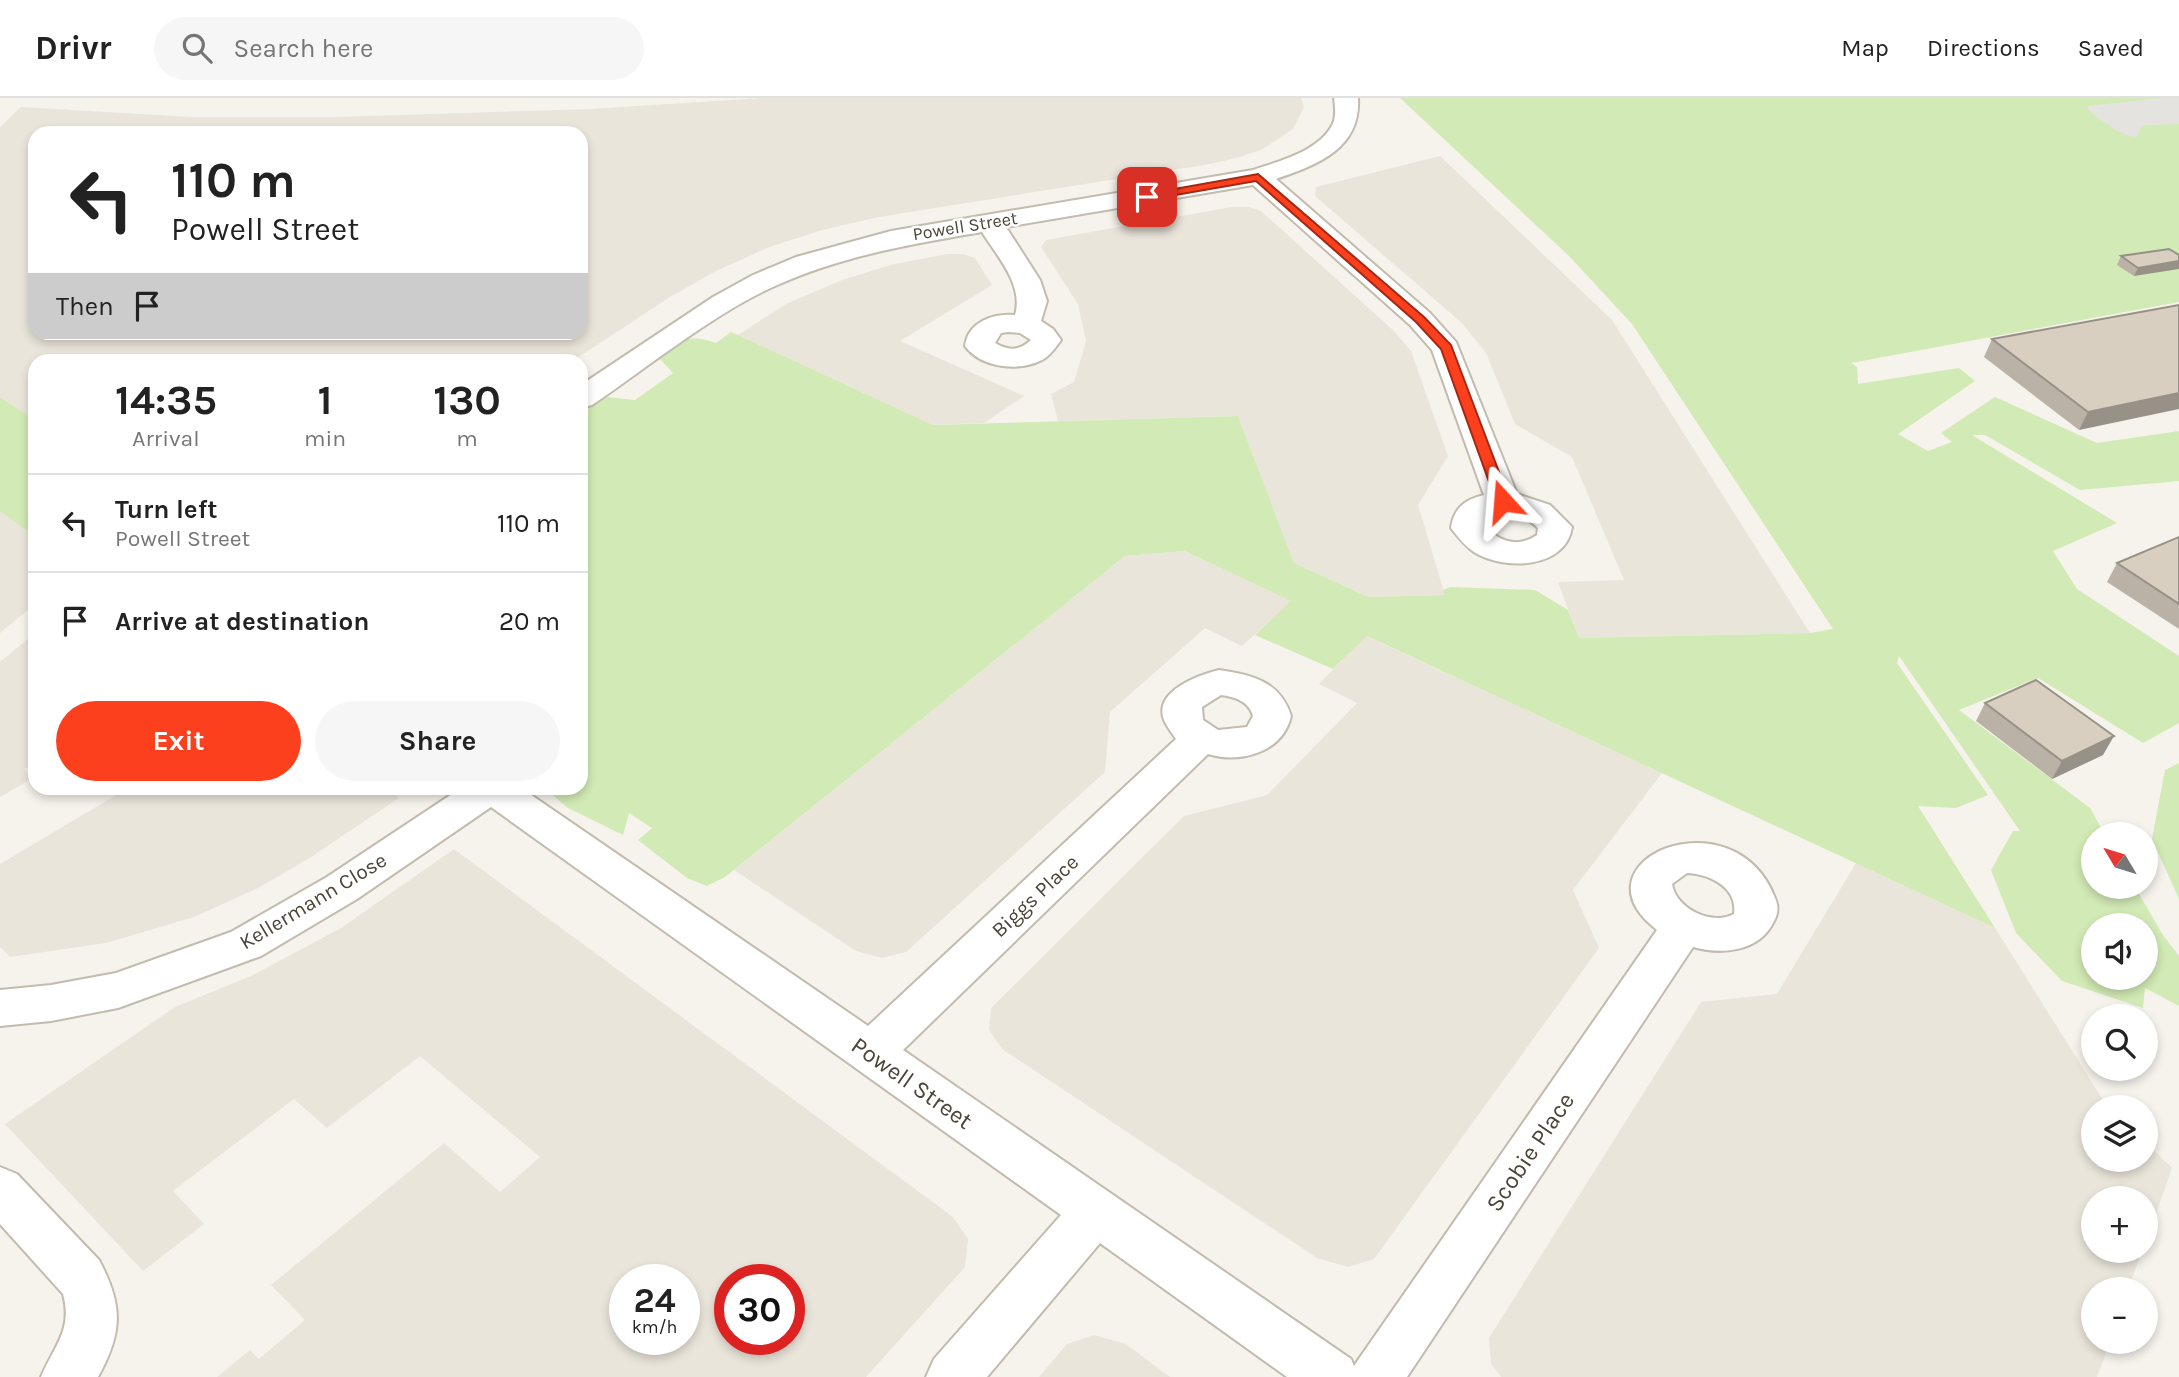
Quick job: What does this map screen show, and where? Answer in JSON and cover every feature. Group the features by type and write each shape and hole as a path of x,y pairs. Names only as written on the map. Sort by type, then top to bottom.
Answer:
{"street":[{"name":"Powell Street","path":"588,394 714,309 763,281 852,248 1258,177 1304,160 1335,139 1347,118 1346,98"},
{"path":"1258,177 1420,319 1446,348 1503,501"},
{"path":"989,222 1026,280 1033,301 1026,324"},
{"name":"Biggs Place","path":"870,1053 1201,738"},
{"name":"Kellermann Close","path":"0,1008 51,1003 118,990 246,944 342,888 481,795"},
{"name":"Powell Street","path":"501,795 1332,1377"},
{"name":"Scobie Place","path":"1376,1377 1683,927"},
{"path":"0,1189 81,1277 92,1294 93,1316 88,1343 68,1377"},
{"path":"953,1377 1096,1211"}],"shaded area":[{"path":"762,98 1301,98 1304,107 1293,129 1263,149 1240,157 879,217 822,230 767,248 716,271 670,297 583,354 28,354 28,415 0,397 0,127 21,107 192,117 337,117 591,109"},
{"path":"2179,98 2179,124 2144,125 2138,136 2133,137 2117,131 2090,112 2087,106"},
{"path":"1440,156 1612,320 1810,633 1579,638 1558,582 1624,580 1572,457 1515,424 1486,353 1462,323 1315,196 1316,187"},
{"path":"1232,207 1248,207 1261,211 1394,331 1411,351 1448,456 1418,505 1445,595 1368,597 1294,563 1238,416 1058,421 1051,394 1074,382 1086,341 1078,304 1041,247 1046,240"},
{"path":"947,254 962,254 975,258 992,285 900,341 1024,396 984,423 933,425 738,335 786,304 842,280 894,264"},
{"path":"0,511 28,532 28,610 0,633"},
{"path":"1185,551 1292,601 1242,646 1205,628 1110,712 1105,772 906,952 882,958 856,951 734,870 1125,556"},
{"path":"1366,636 1662,773 1573,890 1599,948 1374,1259 1348,1267 1317,1258 1002,1049 989,1030 991,1008 1184,816 1267,795 1357,703 1319,684"},
{"path":"28,639 28,767 24,769 28,773 28,781 0,797 0,662"},
{"path":"116,795 395,795 399,798 308,859 258,888 194,917 106,943 10,957 0,947 0,864"},
{"path":"454,849 953,1217 968,1239 965,1267 866,1377 217,1377 250,1350 259,1359 305,1320 271,1285 444,1143 500,1192 540,1157 420,1056 327,1128 294,1099 173,1191 204,1224 143,1271 5,1124 175,1007 251,976 341,928"},
{"path":"1856,863 1995,928 2081,1065 2081,1081 2091,1081 2100,1095 2081,1095 2081,1172 2158,1172 2158,1155 2172,1168 2158,1208 2158,1186 2081,1186 2081,1263 2138,1263 2133,1277 2081,1277 2081,1354 2106,1354 2097,1377 1501,1377 1491,1364 1489,1338 1701,1002 1777,994"},
{"path":"1094,1335 1126,1344 1170,1377 1039,1377 1067,1344"}],"green space":[{"path":"1400,98 2179,98 2179,302 1851,363 1857,367 1858,384 1959,368 1975,381 1898,434 1928,451 1952,442 1941,433 1995,397 2097,443 2179,431 2179,481 2080,490 1985,435 1972,435 2117,523 2053,551 2077,589 2179,656 2179,723 2143,743 2038,678 1959,710 2090,808 2098,822 2081,822 2081,900 2143,900 2150,913 2081,913 2081,987 2062,981 2016,933 1991,870 2013,831 2020,831 1899,656 1897,663 1988,795 1956,808 1918,806 1995,928 1367,636 1333,669 1255,635 1291,601 1185,551 1125,556 725,877 707,886 687,878 638,840 652,828 629,813 623,835 568,808 552,795 588,795 588,403 598,396 635,400 673,373 658,357 666,351 691,339 716,343 731,332 933,425 1238,416 1294,563 1368,597 1444,595 1443,590 1450,587 1535,590 1568,610 1579,638 1810,633 1833,629 1632,324 1569,256"},
{"path":"0,397 28,415 28,532 0,511"},
{"path":"2179,763 2179,899 2158,852 2158,822 2155,822 2165,770"},
{"path":"2158,926 2179,956 2179,1006 2149,990 2158,990"},
{"path":"2089,990 2145,990 2143,1004 2131,1004"}],"building":[{"path":"2169,249 2179,255 2179,261 2138,268 2121,256"},
{"path":"2179,305 2179,393 2088,412 1992,339"},
{"path":"2179,537 2179,604 2117,563"},
{"path":"2036,680 2114,736 2062,761 1985,703"}],"route":[{"path":"1147,197 1258,177 1420,319 1446,348 1460,378 1503,501"}]}
